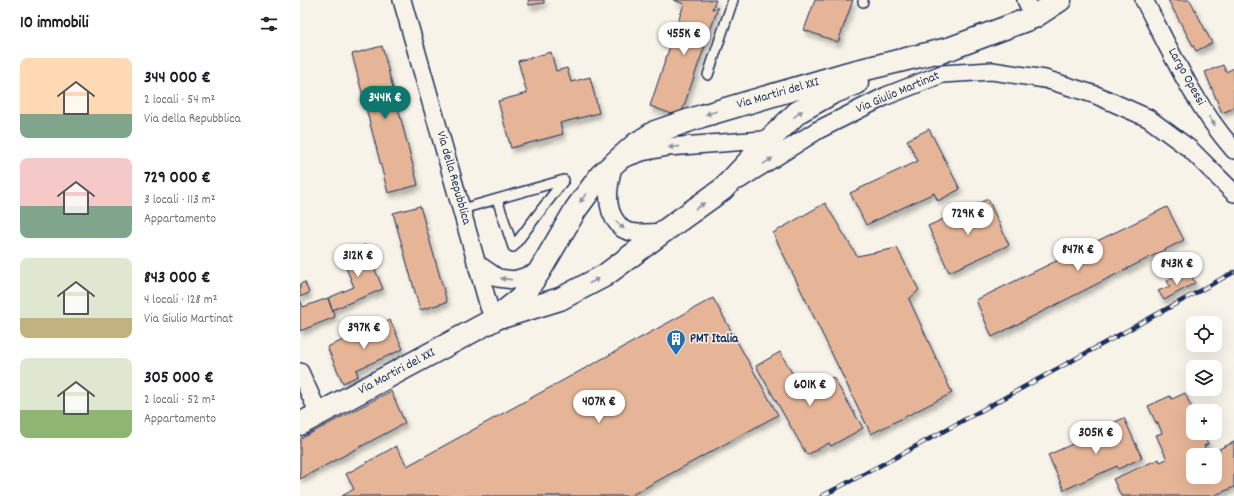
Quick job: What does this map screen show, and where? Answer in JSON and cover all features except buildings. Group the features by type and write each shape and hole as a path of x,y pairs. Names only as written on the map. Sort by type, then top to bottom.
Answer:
{"street":[{"name":"Via della Repubblica","path":"402,0 476,263 489,307 495,319"},
{"name":"Via Martiri del XXI","path":"723,189 769,140 798,112 832,93 952,48 1030,9 1060,0"},
{"name":"Largo Opessi","path":"1144,0 1191,91 1234,150"},
{"name":"Via Martiri del XXI","path":"309,419 495,319 521,298 539,272 576,209 594,184 614,162 636,144 655,132 688,120 845,74 952,48"},
{"name":"Via Giulio Martinat","path":"818,130 886,96 942,74 992,71 1045,79 1096,95 1148,118 1190,149 1234,193"},
{"name":"Via Martiri del XXI","path":"614,162 642,152 668,147 769,140 818,130"},
{"name":"Via Martiri del XXI","path":"495,319 560,299 604,276 723,189 818,130"},
{"path":"614,162 609,184 609,205 612,218 623,229 640,233 663,232"},
{"path":"476,263 498,278 514,280 539,272"},
{"path":"300,372 309,419"}],"lane":[{"path":"708,75 733,0"},
{"path":"462,209 549,184 564,180 513,247 497,199"}],"railway":[{"path":"822,496 900,455 1234,272"}],"place":[{"name":"PMT Italia","path":"676,356"}]}
